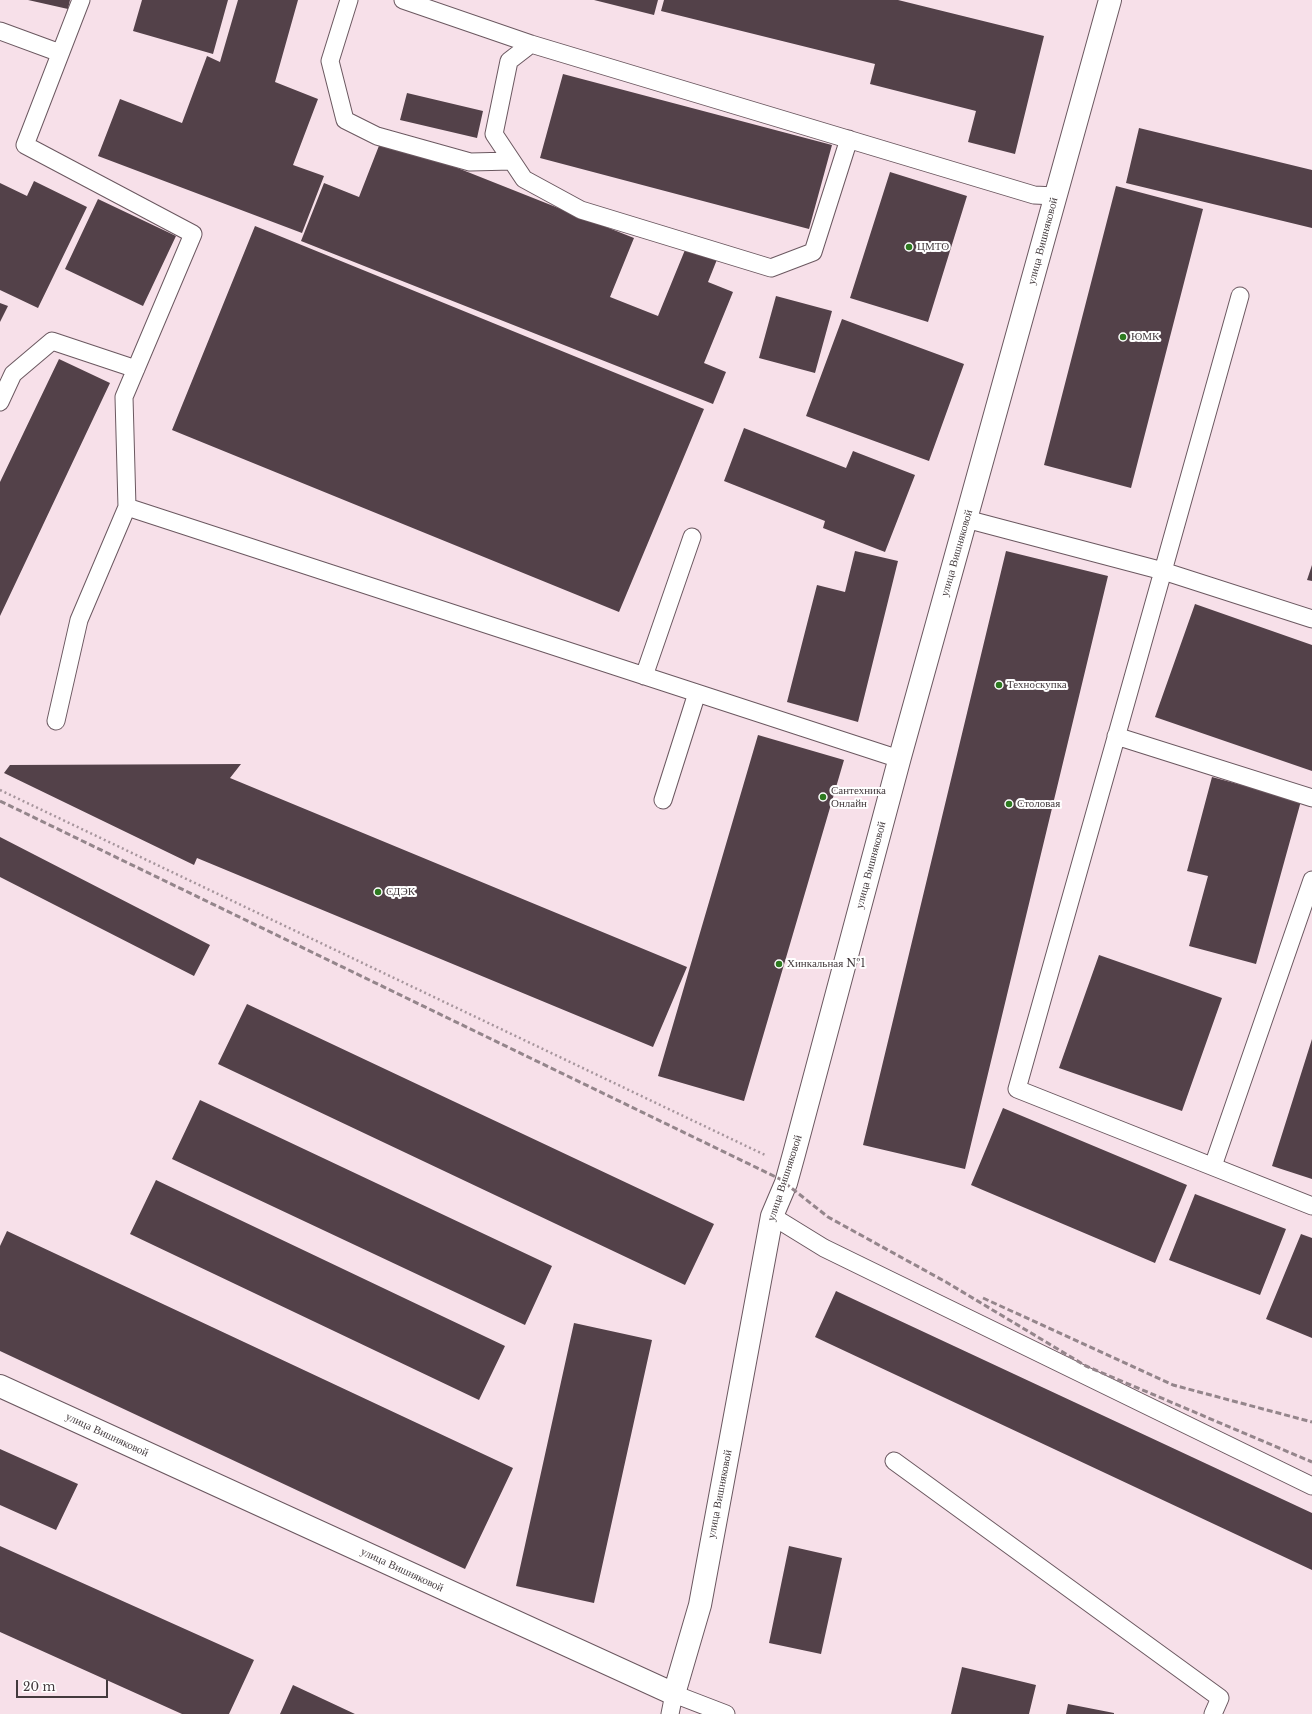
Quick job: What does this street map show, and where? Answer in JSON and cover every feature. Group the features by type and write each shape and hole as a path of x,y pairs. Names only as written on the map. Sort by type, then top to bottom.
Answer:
{"street":[{"name":"улица Вишняковой","path":"0,1386 672,1704 700,1605 772,1216 786,1183 900,757 1110,0"}],"lane":[{"path":"56,721 79,620 127,507 124,397 193,234 25,145 81,0"},
{"path":"349,0 330,61 345,120 377,136 470,162 512,161"},
{"path":"403,0 531,44 1034,195 1055,196"},
{"path":"0,31 60,53"},
{"path":"531,44 509,61 494,134 524,179 581,210 771,268 813,252 849,139"},
{"path":"1240,296 1017,1089 1312,1206"},
{"path":"0,402 13,374 52,341 136,369"},
{"path":"127,507 890,756 900,757"},
{"path":"966,519 1163,571 1312,619"},
{"path":"644,676 692,537"},
{"path":"663,800 697,693"},
{"path":"1116,736 1312,798"},
{"path":"1213,1166 1312,880"},
{"path":"772,1216 824,1248 1312,1486"},
{"path":"894,1461 1220,1698 1213,1714"},
{"path":"672,1704 726,1714"}],"path":[{"path":"0,790 784,1164 794,1154"}],"building":[{"path":"28,0 70,0 68,9"},
{"path":"142,0 228,0 213,54 133,31"},
{"path":"238,0 298,0 275,82 318,99 293,165 324,176 302,233 98,156 120,99 182,123 207,56 220,62"},
{"path":"594,0 658,0 654,15"},
{"path":"664,0 898,0 1044,36 1015,154 968,142 976,111 870,84 875,64 661,11"},
{"path":"563,74 832,145 809,229 540,158"},
{"path":"407,93 483,111 477,138 400,120"},
{"path":"1139,128 1312,170 1312,228 1126,183"},
{"path":"382,138 634,238 610,297 658,316 687,245 718,257 708,282 733,292 704,363 726,372 713,404 301,241 324,183 359,197"},
{"name":"ЦМТО","path":"890,172 967,196 928,322 850,298"},
{"path":"34,181 87,207 38,308 0,290 0,183 27,196"},
{"name":"ЮМК","path":"1116,186 1203,209 1131,488 1044,465"},
{"path":"98,199 176,236 143,306 65,269"},
{"path":"255,226 704,409 619,612 172,430"},
{"path":"776,296 832,311 815,373 759,358"},
{"path":"0,303 8,306 0,322"},
{"path":"842,319 964,364 929,461 806,416"},
{"path":"59,359 110,383 0,616 0,482"},
{"path":"744,428 846,468 853,451 915,475 885,552 823,528 825,521 724,481"},
{"path":"855,551 898,561 858,722 787,702 817,585 845,592"},
{"path":"1006,551 1108,576 965,1169 863,1145"},
{"path":"1312,565 1312,581 1307,580"},
{"path":"1195,604 1312,645 1312,771 1155,717"},
{"path":"758,735 844,760 744,1101 658,1076"},
{"path":"241,764 230,778 687,967 653,1047 197,858 194,865 4,773 10,765"},
{"path":"1212,777 1301,801 1256,964 1189,946 1208,876 1187,871"},
{"path":"0,837 210,945 194,976 0,877"},
{"path":"1099,955 1222,998 1182,1111 1059,1068"},
{"path":"247,1004 714,1224 685,1285 218,1064"},
{"path":"1312,1039 1312,1179 1272,1166"},
{"path":"200,1100 552,1266 525,1325 172,1159"},
{"path":"1003,1108 1187,1185 1155,1263 971,1185"},
{"path":"156,1180 505,1346 479,1400 130,1234"},
{"path":"1195,1194 1286,1229 1260,1295 1169,1260"},
{"path":"7,1231 513,1468 465,1569 0,1351 0,1246"},
{"path":"1301,1234 1312,1238 1312,1338 1266,1319"},
{"path":"836,1291 1312,1513 1312,1570 815,1337"},
{"path":"574,1323 652,1340 594,1603 516,1586"},
{"path":"0,1449 78,1484 56,1530 0,1505"},
{"path":"0,1546 254,1660 229,1714 182,1714 0,1632"},
{"path":"789,1546 842,1558 821,1654 769,1643"},
{"path":"962,1667 1036,1685 1029,1714 951,1714"},
{"path":"293,1685 355,1714 280,1714"},
{"path":"1068,1704 1114,1713 1114,1714 1066,1714"}],"railway":[{"path":"0,801 780,1179 828,1217 946,1282 1086,1366 1312,1462"},
{"path":"983,1298 1173,1385 1312,1422"}],"place":[{"name":"ЦМТО","path":"909,247"},
{"name":"ЮМК","path":"1123,337"},
{"name":"Техноскупка","path":"999,685"},
{"name":"Сантехника Онлайн","path":"823,797"},
{"name":"Столовая","path":"1009,804"},
{"name":"СДЭК","path":"378,892"},
{"name":"Хинкальная №1","path":"779,964"}]}
